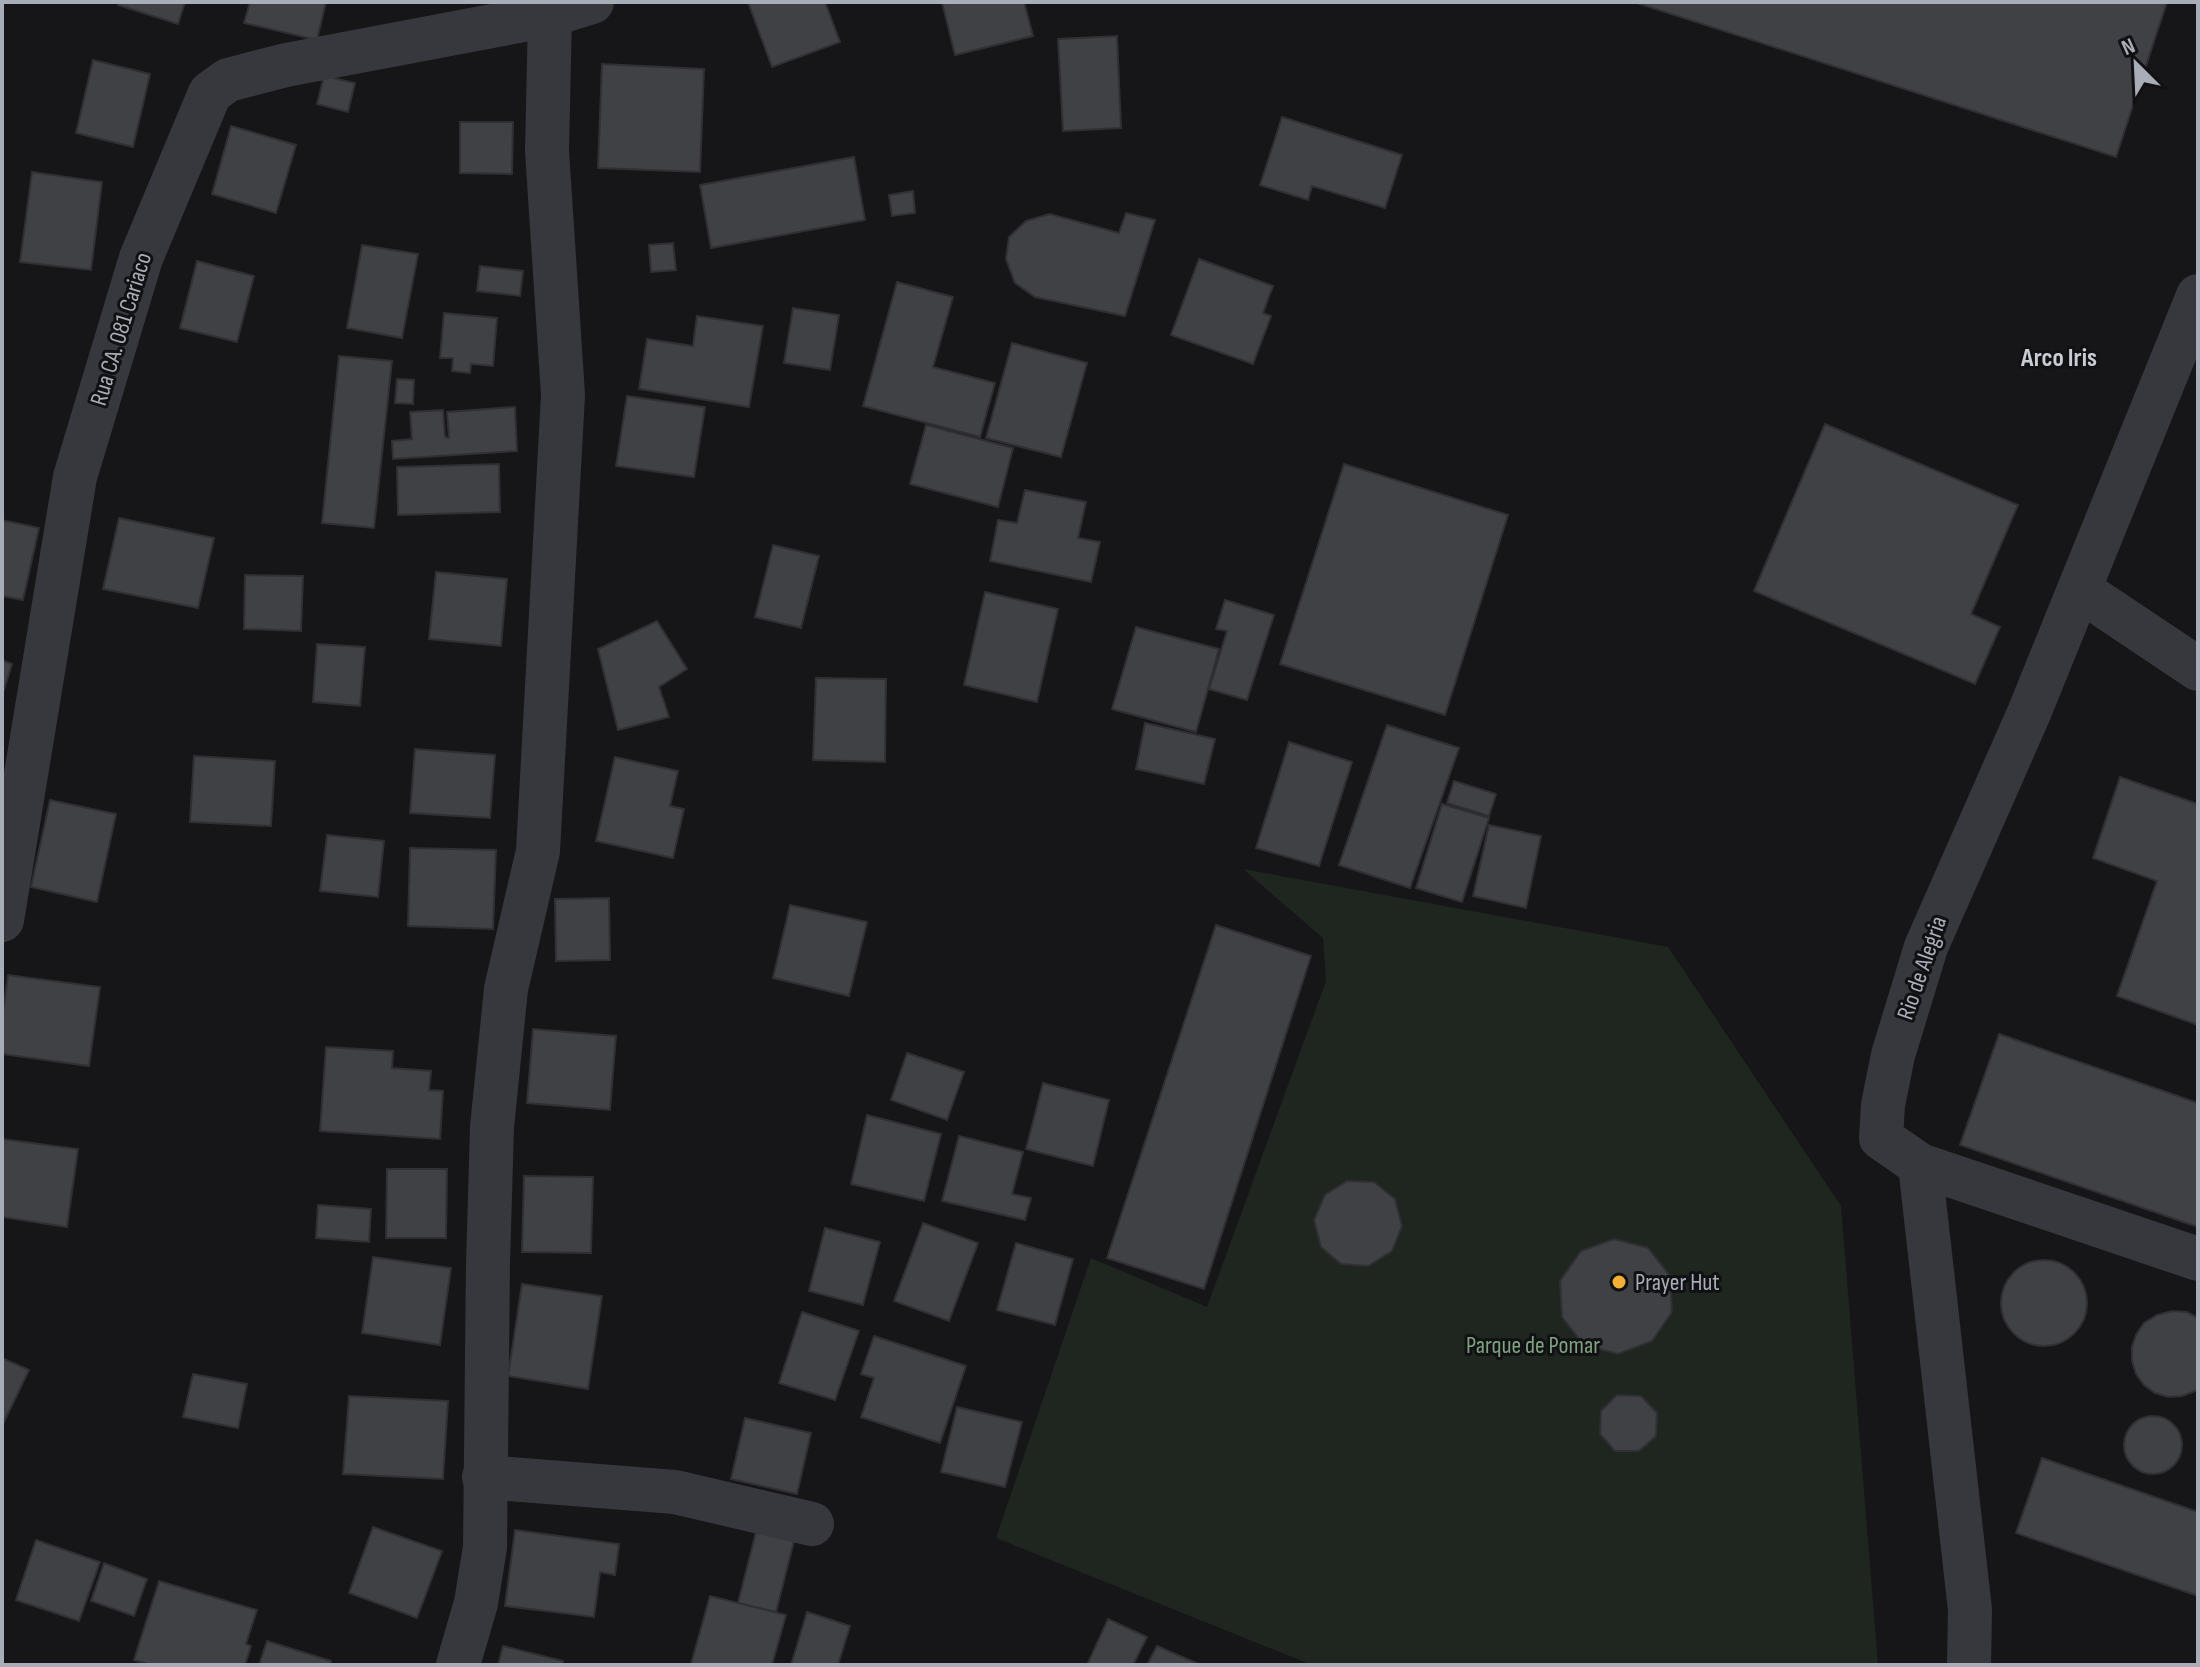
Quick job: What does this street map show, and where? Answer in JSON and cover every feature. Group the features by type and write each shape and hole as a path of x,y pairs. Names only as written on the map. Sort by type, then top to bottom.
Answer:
{"street":[{"name":"Rua CA. 081 Cariaco","path":"2,920 75,477 141,258 210,93 228,80 286,65 550,15 592,2"},
{"path":"458,1665 476,1603 485,1547 492,1127 506,989 538,851 563,395 547,151 550,15"},
{"name":"Rio de Alegria","path":"1920,1165 1881,1138 1883,1105 1893,1055 1926,947 2029,713 2198,296"},
{"path":"2080,590 2198,669"},
{"path":"1969,1665 1970,1610 1920,1165 2198,1259"},
{"path":"484,1477 675,1492 812,1524"}],"green space":[{"name":"Parque de Pomar","path":"1243,869 1668,947 1841,1206 1878,1665 1312,1665 996,1538 1091,1258 1207,1307 1326,981 1323,938"}],"building":[{"path":"119,2 185,2 178,24 118,5"},
{"path":"250,2 326,2 317,40 244,23"},
{"path":"748,2 825,2 840,42 772,67"},
{"path":"942,2 1024,2 1033,36 955,55"},
{"path":"1634,2 2167,2 2116,157"},
{"path":"1117,36 1121,128 1063,131 1058,39"},
{"path":"93,60 150,74 133,147 76,133"},
{"path":"602,64 704,69 700,172 598,168"},
{"path":"324,76 355,83 348,112 317,104"},
{"path":"1282,117 1402,155 1385,208 1312,186 1308,200 1260,185"},
{"path":"460,122 513,122 512,174 460,173"},
{"path":"231,126 296,145 276,213 212,194"},
{"path":"854,157 865,220 711,248 700,185"},
{"path":"32,172 102,182 91,270 20,262"},
{"path":"913,191 915,213 892,216 889,195"},
{"path":"1126,213 1155,220 1125,316 1035,297 1015,283 1006,259 1009,237 1026,221 1050,214 1119,233"},
{"path":"673,243 676,270 651,272 649,245"},
{"path":"362,245 418,254 402,338 347,328"},
{"path":"1199,259 1273,286 1263,313 1271,316 1253,364 1171,335"},
{"path":"197,261 254,276 237,342 180,328"},
{"path":"480,266 523,271 520,296 477,291"},
{"path":"897,282 953,297 933,367 995,383 980,437 863,406"},
{"path":"793,308 839,315 830,370 784,363"},
{"path":"444,313 497,318 493,366 471,364 470,373 452,371 453,358 440,358"},
{"path":"697,316 763,326 749,407 639,389 647,339 693,346"},
{"path":"1012,343 1087,363 1061,457 986,438"},
{"path":"339,356 392,361 374,528 322,523"},
{"path":"397,379 414,380 413,404 395,403"},
{"path":"627,396 705,407 694,477 616,466"},
{"path":"515,407 517,451 393,459 392,441 412,439 410,412 443,410 445,437 449,438 447,412"},
{"path":"1825,424 2018,505 1971,614 2000,627 1975,684 1754,591"},
{"path":"926,425 1013,448 998,507 910,484"},
{"path":"499,464 500,512 398,515 397,467"},
{"path":"1344,464 1508,515 1445,715 1280,664"},
{"path":"1025,490 1086,502 1078,538 1100,542 1091,582 990,561 998,520 1017,523"},
{"path":"119,518 214,538 198,608 103,589"},
{"path":"2,520 39,528 23,600 2,596"},
{"path":"773,545 819,556 801,628 755,617"},
{"path":"436,572 507,579 501,646 429,639"},
{"path":"245,575 303,576 301,631 244,629"},
{"path":"985,592 1058,609 1037,702 964,685"},
{"path":"1225,600 1274,615 1247,700 1209,689 1227,631 1216,629"},
{"path":"657,621 687,669 659,687 669,717 618,730 598,649"},
{"path":"1136,627 1219,649 1196,732 1112,709"},
{"path":"317,644 365,647 360,706 313,702"},
{"path":"2,660 12,664 2,696"},
{"path":"816,678 886,679 885,762 813,760"},
{"path":"1145,723 1215,739 1204,784 1136,769"},
{"path":"1387,725 1459,748 1410,888 1339,865"},
{"path":"1289,742 1352,762 1319,866 1256,848"},
{"path":"415,749 495,755 490,818 410,813"},
{"path":"194,756 275,761 271,826 190,822"},
{"path":"615,757 678,771 670,806 684,809 673,858 596,841"},
{"path":"2120,777 2198,804 2198,1025 2117,996 2157,881 2093,858"},
{"path":"1454,781 1496,794 1489,816 1447,803"},
{"path":"50,800 116,814 97,902 31,887"},
{"path":"1442,804 1489,818 1462,902 1416,888"},
{"path":"1489,825 1541,836 1526,908 1473,896"},
{"path":"327,835 384,841 378,897 320,891"},
{"path":"410,848 496,850 493,929 408,926"},
{"path":"609,898 610,960 556,961 555,899"},
{"path":"790,905 867,922 849,996 773,978"},
{"path":"1216,925 1311,956 1204,1289 1107,1258"},
{"path":"8,975 100,987 89,1066 2,1054 2,1019"},
{"path":"533,1029 616,1036 610,1110 527,1103"},
{"path":"1999,1034 2198,1103 2198,1227 1960,1145"},
{"path":"326,1047 393,1051 392,1068 431,1071 429,1090 443,1091 440,1139 320,1131"},
{"path":"907,1053 964,1072 947,1120 891,1100"},
{"path":"1043,1083 1109,1100 1093,1166 1026,1149"},
{"path":"867,1115 941,1134 924,1201 851,1184"},
{"path":"959,1136 1023,1152 1012,1194 1031,1198 1025,1220 942,1201"},
{"path":"2,1139 78,1149 67,1227 2,1217"},
{"path":"387,1169 447,1169 446,1238 386,1238"},
{"path":"524,1176 593,1177 591,1253 522,1252"},
{"path":"1347,1181 1374,1182 1395,1199 1402,1226 1392,1251 1368,1266 1341,1264 1321,1247 1314,1220 1325,1195"},
{"path":"318,1205 371,1209 369,1242 316,1238"},
{"path":"923,1223 978,1243 949,1321 894,1301"},
{"path":"825,1228 880,1242 863,1305 809,1291"},
{"path":"1614,1239 1648,1248 1670,1276 1672,1312 1652,1341 1618,1354 1584,1345 1562,1317 1560,1281 1581,1251"},
{"path":"1016,1243 1073,1259 1055,1325 997,1310"},
{"path":"373,1257 451,1268 440,1345 362,1333"},
{"path":"2044,1260 2068,1267 2080,1279 2087,1303 2080,1327 2068,1339 2044,1346 2020,1339 2008,1327 2001,1303 2008,1279 2020,1267"},
{"path":"522,1284 602,1296 588,1389 508,1376"},
{"path":"2172,1311 2187,1312 2198,1318 2198,1390 2168,1397 2155,1393 2136,1374 2132,1347 2144,1323"},
{"path":"802,1312 859,1331 835,1400 779,1383"},
{"path":"874,1336 966,1366 940,1443 861,1417 874,1378 861,1374"},
{"path":"2,1358 29,1370 2,1426"},
{"path":"193,1374 247,1384 238,1428 183,1417"},
{"path":"1617,1395 1641,1396 1657,1413 1656,1436 1639,1451 1615,1451 1600,1434 1601,1411"},
{"path":"349,1396 448,1401 443,1479 343,1474"},
{"path":"957,1407 1022,1422 1005,1487 941,1472"},
{"path":"2153,1416 2174,1424 2182,1445 2174,1466 2153,1474 2132,1466 2124,1445 2132,1424"},
{"path":"745,1418 811,1433 797,1494 731,1479"},
{"path":"2042,1458 2198,1512 2198,1596 2016,1533"},
{"path":"373,1527 442,1551 417,1618 349,1593"},
{"path":"515,1530 619,1544 615,1575 600,1572 594,1617 505,1606"},
{"path":"756,1532 794,1541 776,1612 738,1603"},
{"path":"36,1540 100,1562 79,1621 16,1600"},
{"path":"104,1563 147,1579 134,1616 91,1601"},
{"path":"159,1581 257,1610 246,1644 251,1646 245,1665 151,1665 134,1660"},
{"path":"710,1596 786,1615 772,1665 691,1664"},
{"path":"807,1612 850,1626 838,1665 791,1665"},
{"path":"1108,1619 1147,1637 1133,1665 1087,1665"},
{"path":"267,1641 331,1661 330,1665 259,1665"},
{"path":"503,1646 563,1661 562,1665 498,1665"},
{"path":"1157,1646 1201,1665 1147,1665"}],"place":[{"name":"Prayer Hut","path":"1619,1282"}],"district":[{"name":"Arco Iris","path":"2059,358"}]}
